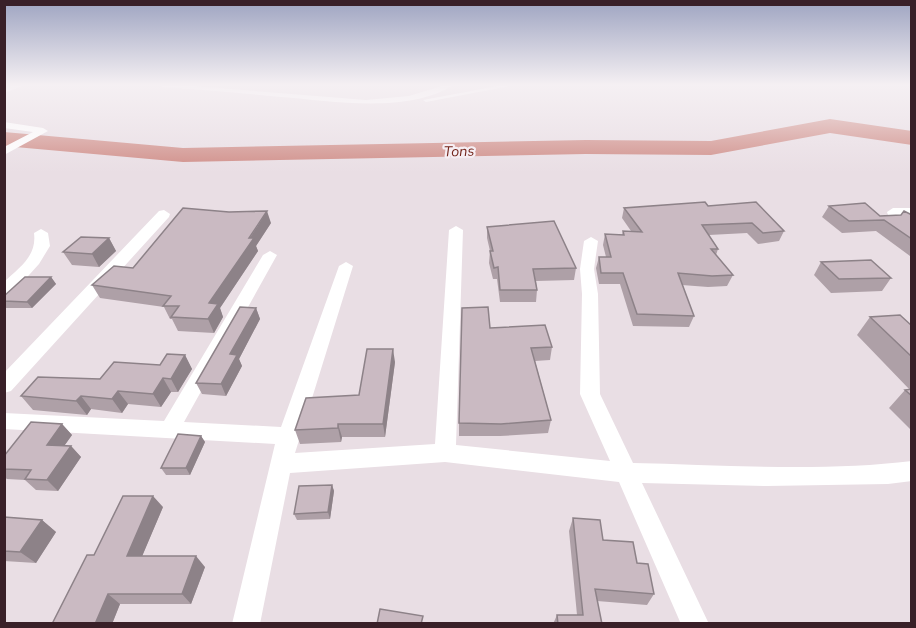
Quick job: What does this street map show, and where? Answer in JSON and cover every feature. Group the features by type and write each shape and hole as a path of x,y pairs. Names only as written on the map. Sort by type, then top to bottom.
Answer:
{"street":[{"path":"4,125 43,131 4,152"},
{"path":"912,212 893,212 912,226"},
{"path":"4,386 164,214"},
{"path":"445,453 456,230"},
{"path":"4,292 34,261 43,246 41,233"},
{"path":"591,240 587,269 590,294 590,394 695,624"},
{"path":"169,430 270,255"},
{"path":"246,624 288,436 346,266"},
{"path":"4,421 288,436"},
{"path":"282,464 445,453 625,473 767,476 888,474 912,471"}],"building":[{"path":"705,202 708,206 756,202 784,231 763,233 752,223 702,225 718,249 711,249 733,275 678,273 694,316 637,314 623,273 601,273 599,257 611,257 605,234 624,235 623,231 642,232 624,208"},
{"path":"865,203 880,216 901,215 904,211 912,215 912,239 884,220 849,221 829,206"},
{"path":"183,208 229,212 267,211 249,238 254,238 209,303 218,304 208,319 171,317 179,306 163,306 171,296 92,285 114,266 133,268"},
{"path":"554,221 576,268 533,269 537,290 500,290 498,267 494,268 490,251 493,251 487,227"},
{"path":"81,237 109,238 92,254 63,252"},
{"path":"871,260 891,278 839,279 821,262"},
{"path":"25,277 51,277 27,302 4,301 4,296"},
{"path":"240,307 256,308 230,354 237,355 221,384 196,383"},
{"path":"488,307 490,328 545,325 552,347 531,348 551,420 501,424 459,423 462,308"},
{"path":"900,315 912,326 912,357 870,317"},
{"path":"367,349 393,349 383,424 338,424 338,428 295,430 306,398 359,395"},
{"path":"167,354 185,355 171,379 163,378 153,394 118,391 112,399 81,396 76,401 21,396 38,377 100,379 114,362 160,365"},
{"path":"912,389 912,396 905,390"},
{"path":"31,422 62,424 47,445 71,446 47,480 25,479 31,470 4,469 4,456"},
{"path":"178,434 201,436 186,468 161,468"},
{"path":"332,485 328,512 294,514 299,486"},
{"path":"123,496 153,496 127,556 196,556 182,594 108,594 95,624 52,624 87,555 94,555"},
{"path":"4,517 42,520 20,552 4,551"},
{"path":"573,518 600,520 603,540 633,542 637,563 648,564 654,594 595,589 602,624 558,624 557,615 583,615"},
{"path":"380,609 423,616 421,624 377,624"}],"waterway":[{"name":"Tons","path":"4,139 183,155 586,147 711,148 830,126 912,138"}]}
